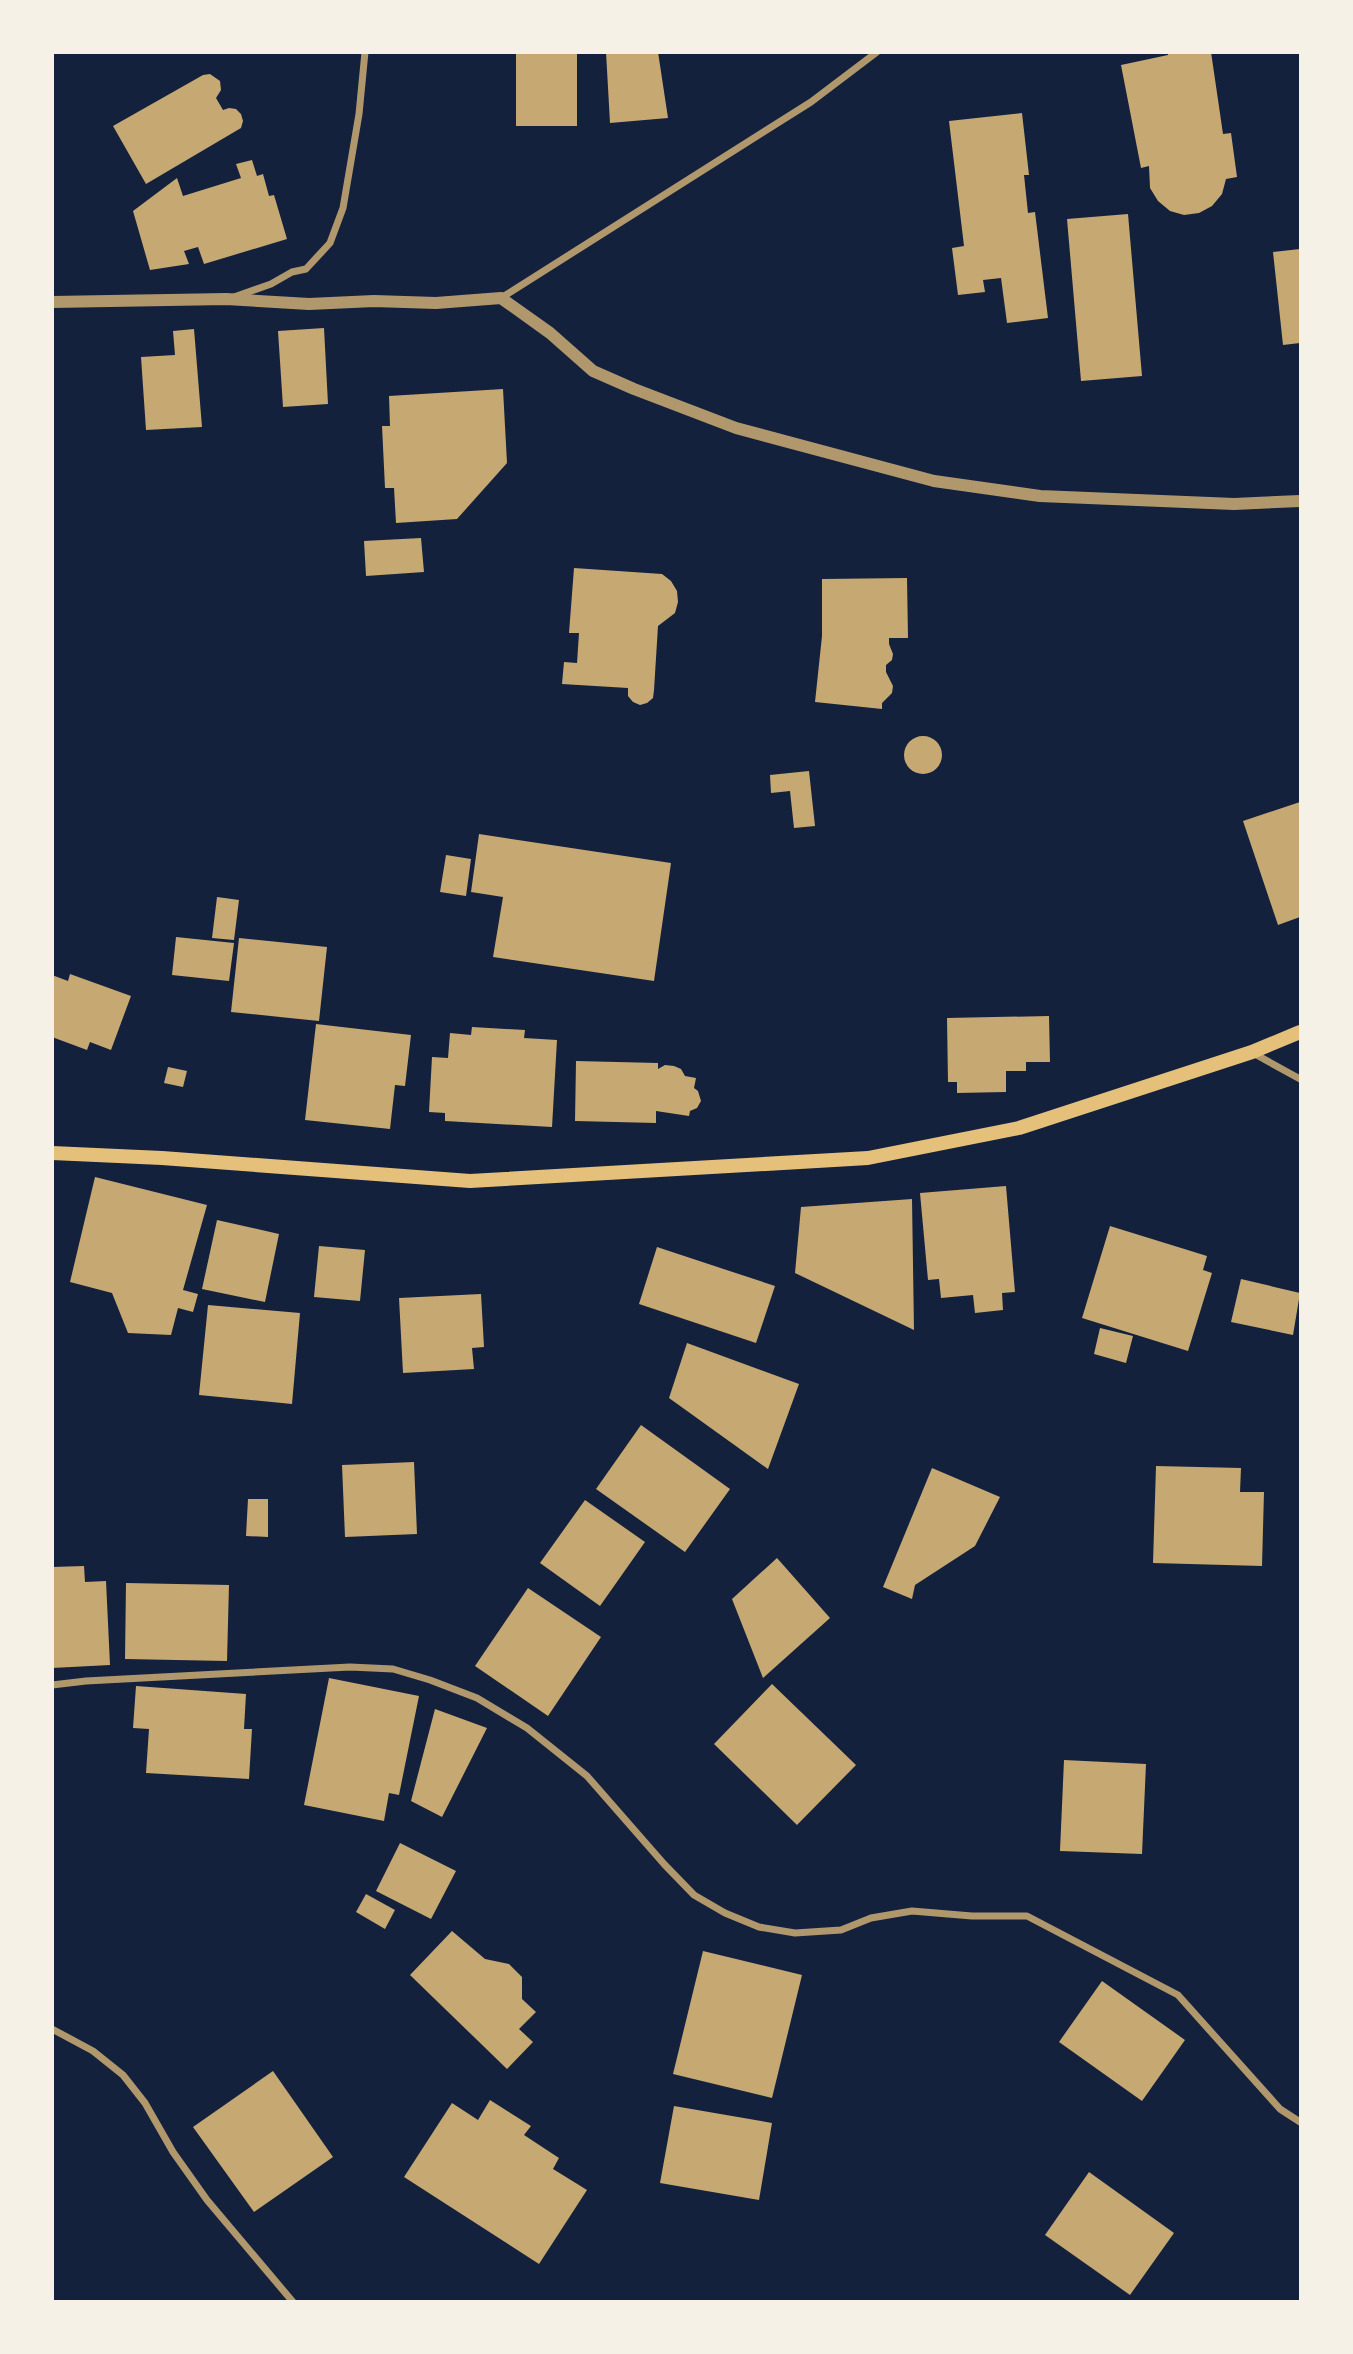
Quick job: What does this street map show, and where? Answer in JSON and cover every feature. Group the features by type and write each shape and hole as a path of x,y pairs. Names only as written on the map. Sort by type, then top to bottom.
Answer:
{"main road":[{"path":"52,1153 162,1158 470,1181 868,1158 1019,1128 1252,1052 1300,1032"}],"street":[{"path":"226,299 271,284 292,272 306,269 330,243 343,208 359,114 365,52"},
{"path":"52,302 226,299 309,304 374,301 436,303 500,298 811,102 877,52"},
{"path":"500,298 550,333 593,371 634,389 736,428 934,481 1040,496 1234,504 1300,501"},
{"path":"1252,1052 1300,1079"},
{"path":"52,1685 350,1667 393,1669 430,1680 477,1698 527,1728 587,1776 694,1895 725,1913 759,1927 795,1933 841,1930 871,1918 912,1911 972,1916 1027,1916 1178,1995 1280,2109 1300,2122"},
{"path":"52,2029 93,2051 123,2075 145,2103 173,2152 207,2200 293,2301"}],"building":[{"path":"516,52 577,52 577,126 516,126"},
{"path":"606,52 658,52 668,118 610,123"},
{"path":"1168,52 1211,52 1223,134 1231,133 1237,177 1226,179 1222,194 1212,206 1199,213 1184,215 1170,211 1158,201 1150,188 1149,166 1141,168 1121,65 1168,55"},
{"path":"210,74 220,81 221,90 216,98 223,110 236,109 241,114 241,128 146,184 113,126 203,75"},
{"path":"1022,113 1029,175 1024,175 1028,213 1035,212 1048,318 1007,323 1001,278 983,280 985,292 958,295 952,248 964,246 949,121"},
{"path":"252,160 257,176 263,174 269,196 274,195 287,239 204,264 198,247 184,251 189,264 150,270 133,211 177,178 183,196 241,178 236,164"},
{"path":"1128,214 1142,376 1081,381 1067,219"},
{"path":"1300,249 1300,343 1283,345 1273,252"},
{"path":"324,328 328,404 283,407 278,331"},
{"path":"194,329 202,427 146,430 141,357 175,355 173,331"},
{"path":"503,389 507,463 457,519 396,523 394,488 385,488 382,426 390,426 389,396"},
{"path":"421,538 424,572 366,576 364,541"},
{"path":"574,568 662,574 671,581 677,591 675,613 658,626 653,698 647,703 640,705 633,702 628,696 628,688 562,684 564,662 577,663 579,633 569,633"},
{"path":"907,578 908,638 889,638 893,654 892,660 886,665 886,672 893,686 892,693 882,703 882,709 815,702 822,636 822,579"},
{"path":"923,736 936,742 942,755 936,768 923,774 910,768 904,755 910,742"},
{"path":"809,771 815,826 794,828 790,791 771,793 770,775"},
{"path":"1300,802 1300,917 1278,925 1243,821"},
{"path":"479,834 671,863 654,981 493,957 503,897 471,892"},
{"path":"446,855 471,859 466,896 440,892"},
{"path":"217,897 239,900 234,940 212,938"},
{"path":"176,937 234,943 229,981 172,975"},
{"path":"239,938 327,947 319,1021 231,1012"},
{"path":"70,974 131,996 111,1050 90,1042 87,1050 52,1037 52,975 68,981"},
{"path":"1049,1016 1050,1062 1026,1062 1026,1071 1006,1071 1006,1092 957,1093 957,1082 948,1082 947,1018"},
{"path":"316,1024 411,1035 405,1086 395,1085 390,1129 305,1120"},
{"path":"472,1027 525,1030 524,1038 557,1040 552,1127 445,1121 445,1113 429,1112 432,1057 448,1058 450,1033 471,1035"},
{"path":"576,1061 658,1063 658,1069 665,1065 674,1066 681,1069 685,1076 696,1078 694,1088 701,1101 697,1108 690,1111 689,1116 656,1111 656,1123 575,1121"},
{"path":"168,1067 187,1071 183,1087 164,1083"},
{"path":"95,1177 207,1205 183,1290 198,1294 193,1312 178,1308 171,1335 128,1333 112,1293 70,1282"},
{"path":"1006,1186 1015,1292 1002,1293 1003,1310 975,1313 973,1295 941,1298 939,1279 928,1280 920,1193"},
{"path":"912,1199 914,1330 795,1273 801,1207"},
{"path":"217,1220 279,1234 265,1302 202,1289"},
{"path":"1110,1226 1207,1256 1203,1270 1212,1273 1188,1351 1082,1318"},
{"path":"319,1246 365,1250 360,1301 314,1297"},
{"path":"657,1247 775,1286 756,1343 639,1304"},
{"path":"1241,1279 1300,1293 1293,1335 1231,1322"},
{"path":"481,1294 484,1347 472,1348 474,1369 403,1373 399,1298"},
{"path":"208,1305 300,1313 292,1404 199,1395"},
{"path":"1100,1328 1133,1336 1126,1363 1094,1354"},
{"path":"687,1343 799,1384 768,1469 669,1398"},
{"path":"641,1425 730,1489 685,1552 596,1489"},
{"path":"414,1462 417,1534 345,1537 342,1465"},
{"path":"1156,1466 1241,1468 1240,1492 1264,1492 1262,1566 1153,1563"},
{"path":"932,1468 1000,1497 975,1546 915,1585 912,1599 883,1587"},
{"path":"248,1499 268,1499 268,1537 246,1536"},
{"path":"585,1500 645,1542 600,1606 540,1563"},
{"path":"777,1558 830,1618 763,1678 732,1599"},
{"path":"84,1566 85,1582 106,1581 110,1665 52,1668 52,1567"},
{"path":"126,1583 229,1585 227,1661 125,1659"},
{"path":"528,1588 601,1637 548,1716 475,1666"},
{"path":"329,1678 419,1696 399,1795 389,1793 384,1821 304,1805"},
{"path":"772,1684 856,1765 797,1825 714,1744"},
{"path":"136,1686 246,1694 244,1729 252,1729 249,1779 146,1773 149,1729 133,1728"},
{"path":"435,1709 487,1728 442,1817 411,1801"},
{"path":"1064,1760 1146,1764 1142,1854 1060,1851"},
{"path":"400,1843 456,1871 431,1919 376,1891"},
{"path":"366,1894 395,1910 385,1929 356,1912"},
{"path":"452,1931 485,1959 509,1964 522,1977 522,1999 536,2012 519,2029 533,2042 507,2069 410,1975"},
{"path":"703,1951 802,1975 772,2098 673,2074"},
{"path":"1102,1981 1185,2040 1142,2101 1059,2042"},
{"path":"273,2071 333,2157 254,2212 193,2127"},
{"path":"490,2100 531,2126 524,2135 559,2158 553,2169 587,2190 539,2264 404,2177 452,2103 478,2120"},
{"path":"674,2106 772,2123 759,2200 660,2183"},
{"path":"1089,2172 1174,2233 1130,2295 1045,2235"}]}
